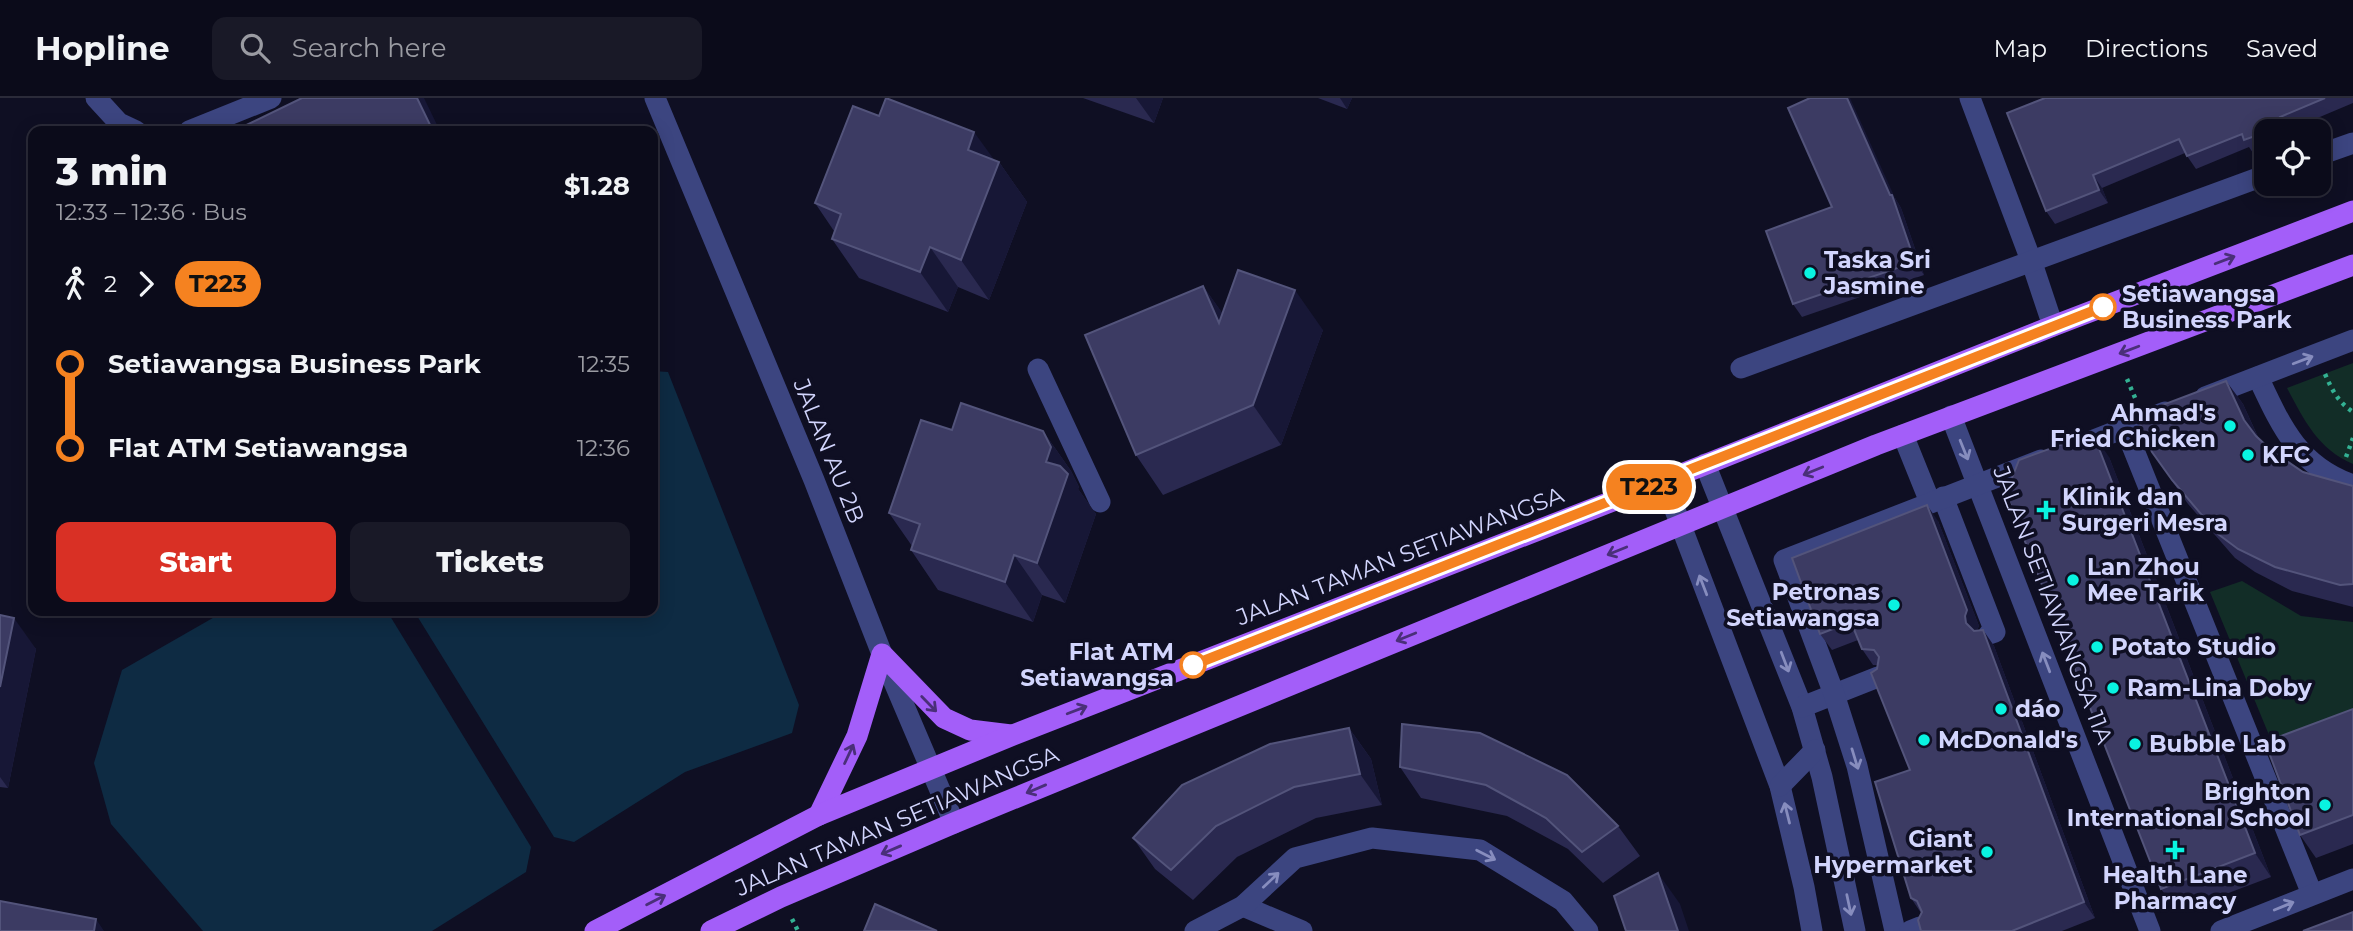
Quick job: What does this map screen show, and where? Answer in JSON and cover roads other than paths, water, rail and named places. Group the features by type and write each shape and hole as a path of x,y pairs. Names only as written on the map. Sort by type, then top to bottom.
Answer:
{"main road":[{"name":"JALAN TAMAN SETIAWANGSA","path":"595,931 819,815 1013,735 2053,326 2353,211"},
{"name":"JALAN TAMAN SETIAWANGSA","path":"711,931 781,897 954,823 1680,525 1951,416 2353,265"},
{"path":"819,815 857,736 882,654 944,719 971,730 1013,735"}],"street":[{"path":"96,98 126,126"},
{"path":"202,126 271,98"},
{"name":"JALAN AU 2B","path":"655,98 814,480 882,654 954,823"},
{"path":"1970,98 2053,326"},
{"path":"2331,150 2353,142"},
{"path":"1741,368 2254,180"},
{"path":"1895,931 1857,766 1834,694 1784,560 2353,340"},
{"path":"1038,369 1100,502"},
{"path":"2259,377 2273,411 2298,448 2319,467 2340,480 2348,476"},
{"name":"JALAN SETIAWANGSA 11A","path":"1951,416 2150,931"},
{"path":"2125,428 2312,894"},
{"path":"1903,435 1937,500 1995,632 1989,634"},
{"path":"1705,464 1802,707 1815,750 1855,931"},
{"path":"1664,481 1780,786 1812,931"},
{"path":"1802,707 1878,677"},
{"path":"1780,786 1815,750"},
{"path":"1195,931 1243,906 1295,858 1372,838 1480,850 1563,901 1588,931"},
{"path":"2221,931 2353,878"},
{"path":"1243,906 1302,931"}],"water":[{"path":"658,371 668,372 799,705 792,733 685,772 574,842 554,837 417,616 658,616"},
{"path":"216,616 390,616 531,847 526,872 432,931 203,931 111,824 94,763 122,670"}],"place":[{"name":"Taska Sri Jasmine","path":"1810,273"},
{"name":"Setiawangsa Business Park","path":"2103,307"},
{"name":"Ahmad's Fried Chicken","path":"2230,426"},
{"name":"KFC","path":"2248,455"},
{"name":"Klinik dan Surgeri Mesra","path":"2046,510"},
{"name":"Lan Zhou Mee Tarik","path":"2073,580"},
{"name":"Petronas Setiawangsa","path":"1894,605"},
{"name":"Potato Studio","path":"2097,647"},
{"name":"Flat ATM Setiawangsa","path":"1193,665"},
{"name":"Ram-Lina Doby","path":"2113,688"},
{"name":"dáo","path":"2001,709"},
{"name":"McDonald's","path":"1924,740"},
{"name":"Bubble Lab","path":"2135,744"},
{"name":"Brighton International School","path":"2325,805"},
{"name":"Health Lane Pharmacy","path":"2175,850"},
{"name":"Giant Hypermarket","path":"1987,852"}]}
